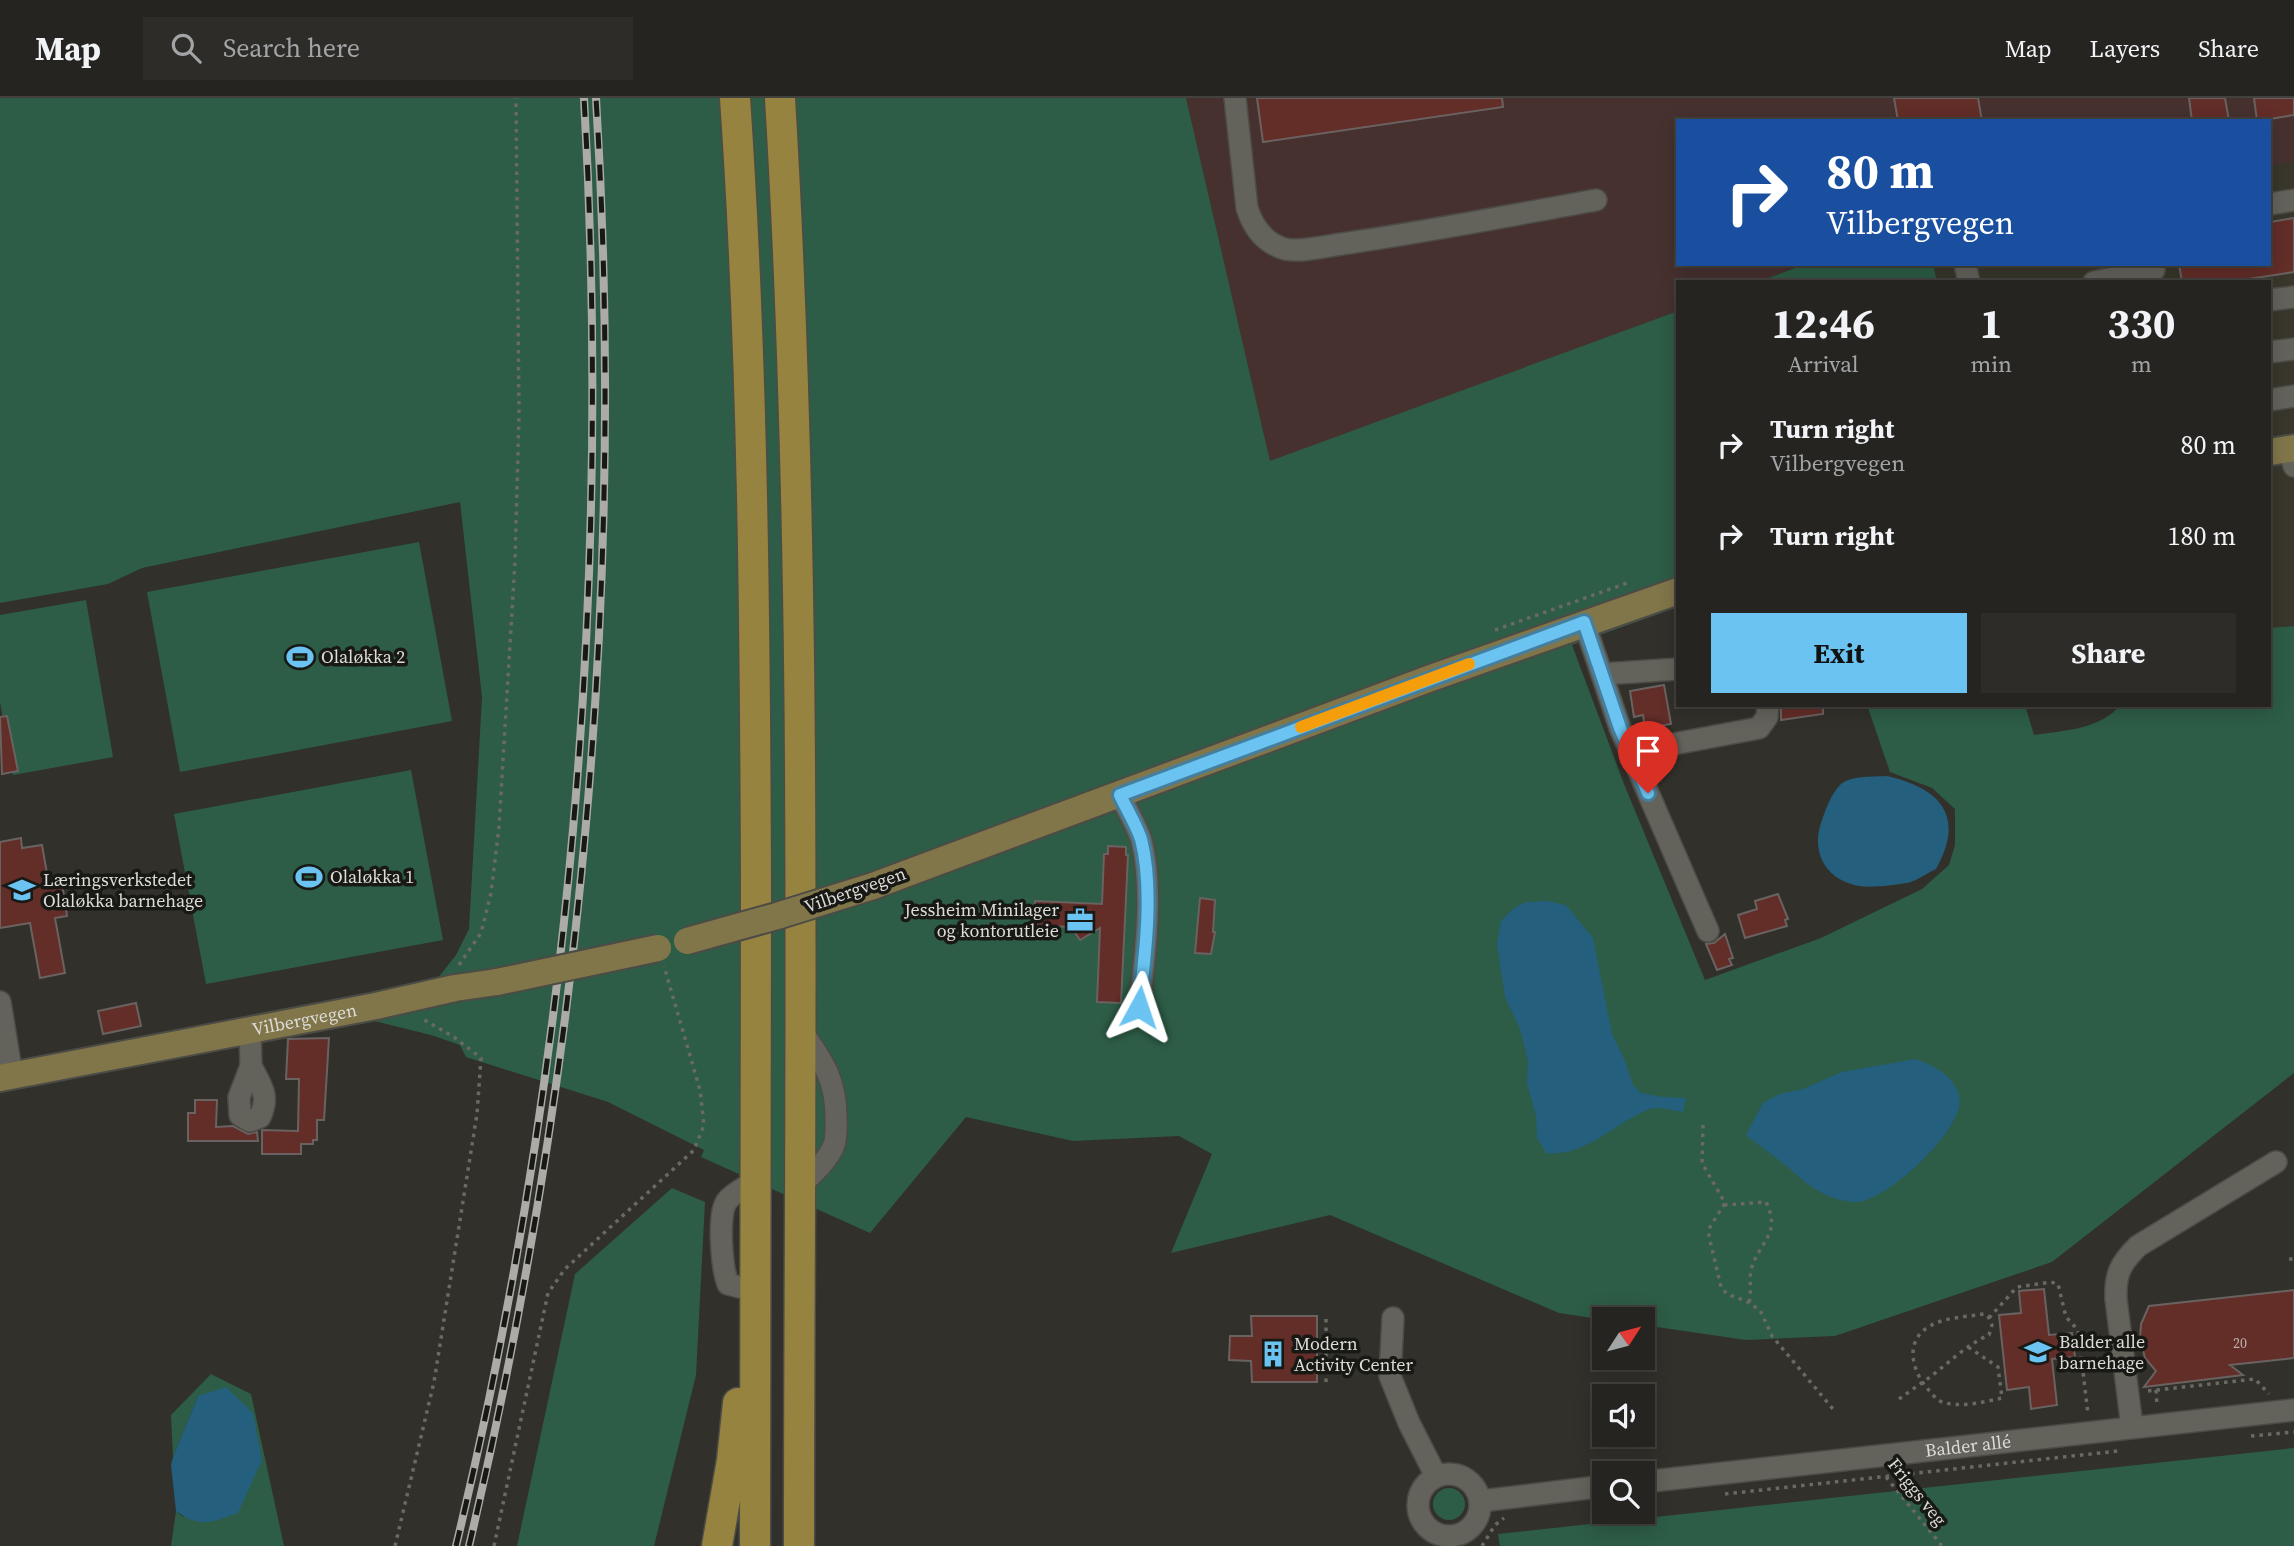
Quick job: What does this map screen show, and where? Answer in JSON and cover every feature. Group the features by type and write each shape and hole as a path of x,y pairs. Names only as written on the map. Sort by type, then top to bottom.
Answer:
{"highway":[{"path":"735,98 750,423 755,649 755,1546"},
{"path":"780,98 797,515 800,769 799,1546"},
{"path":"718,1546 737,1417 741,1316 755,1291"}],"main road":[{"name":"Vilbergvegen","path":"6,1077 497,982 658,948 777,916 873,886 1584,622 1676,592"}],"street":[{"path":"1235,98 1247,208 1252,224 1269,242 1283,248 1312,248 1373,239 1596,200"},
{"path":"2271,204 2294,200"},
{"path":"2106,280 2154,272"},
{"path":"2271,300 2294,297"},
{"path":"2271,352 2294,349"},
{"path":"2271,400 2294,396"},
{"path":"1584,622 1604,674 1620,728 1708,931"},
{"path":"1604,674 1676,669"},
{"path":"1630,747 1652,748 1759,728 1767,717 1768,707"},
{"path":"1120,795 1140,837 1146,874 1146,921 1139,1007"},
{"path":"0,1002 6,1077"},
{"path":"250,1030 251,1066"},
{"path":"2132,1427 2116,1299 2115,1282 2121,1262 2138,1246 2276,1162"},
{"path":"1393,1318 1390,1376 1409,1423 1436,1476"},
{"name":"Balder allé","path":"1655,1481 2294,1410"},
{"path":"1455,1474 1465,1477 1478,1492 1480,1501 1477,1520 1453,1541 1433,1532 1420,1517 1418,1498 1428,1481 1436,1476 1455,1474"},
{"path":"1480,1501 1592,1488"}],"path":[{"path":"455,988 458,967 481,933 491,892 499,827 515,561 519,415 516,98"},
{"path":"494,1546 548,1293 565,1269 694,1150 704,1125 697,1079 658,948"},
{"path":"395,1546 434,1382 477,1114 481,1058 454,1037 421,1017 417,997"},
{"path":"1703,1125 1702,1163 1724,1205"},
{"path":"1724,1205 1766,1202 1769,1210 1773,1227 1750,1274 1752,1284 1749,1303"},
{"path":"1724,1205 1710,1227 1709,1236 1718,1279 1727,1294 1760,1310 1772,1336 1833,1409"},
{"path":"1989,1318 2018,1287 2051,1282 2058,1284 2066,1317 2078,1329 2088,1414"},
{"path":"1899,1399 1923,1382 1937,1374 1968,1347 1977,1340 1989,1335 1992,1325 1984,1314 1945,1320 1923,1331 1913,1347 1912,1359 1923,1382 1933,1396 1943,1402 1965,1404 2002,1398 1998,1367 1968,1347"},
{"path":"1326,1317 1326,1382"},
{"path":"1317,1349 1339,1349"},
{"path":"2128,1393 2255,1379 2270,1395"},
{"path":"2156,1390 2158,1407"},
{"path":"2241,1437 2294,1432"},
{"path":"1725,1494 2123,1451"},
{"name":"Friggs veg","path":"1870,1457 1942,1546"},
{"path":"1482,1546 1495,1525 1503,1518 1515,1514"}],"shaded area":[{"path":"1186,98 2294,98 2294,161 2271,167 2271,119 1676,119 1676,266 1801,266 1763,280 1676,280 1676,312 1270,462"},
{"path":"2294,161 2294,626 2271,628 2271,280 1937,280 1933,266 2271,266 2271,167"}],"green space":[{"path":"0,98 1186,98 1270,461 1676,312 1676,608 1572,645 1624,784 1705,980 1821,938 1922,889 1949,865 1955,845 1955,809 1932,788 1890,772 1868,707 2026,707 2034,735 2092,724 2118,707 2271,707 2271,628 2294,626 2294,1073 2052,1262 1835,1336 1746,1340 1656,1327 1656,1307 1592,1307 1592,1318 1559,1313 1330,1215 1171,1253 1212,1154 1179,1136 1073,1141 966,1117 870,1233 701,1157 704,1150 608,1102 466,1057 460,1045 431,1035 338,1012 434,983 456,955 469,929 482,697 460,502 142,568 108,584 0,603"},
{"path":"1801,266 1933,266 1937,280 1763,280"},
{"name":"Olaløkka 2","path":"419,542 452,721 180,772 147,592"},
{"path":"86,600 113,757 13,775 0,702 0,615"},
{"name":"Olaløkka 1","path":"411,770 443,940 206,984 174,814"},
{"path":"672,1188 705,1202 696,1375 654,1546 517,1546 575,1274"},
{"path":"211,1374 251,1394 284,1546 171,1546 176,1511 183,1517 198,1396 173,1457 171,1415"},
{"path":"2294,1448 2294,1546 1500,1546 1498,1534 1592,1524 1655,1524 1655,1517"},
{"path":"1449,1488 1460,1493 1465,1504 1460,1515 1449,1520 1438,1515 1433,1504 1438,1493"}],"water":[{"path":"1887,776 1921,788 1943,807 1948,819 1945,850 1936,869 1911,882 1870,887 1847,883 1830,871 1820,855 1818,834 1824,813 1834,793 1844,782 1862,777"},
{"path":"1546,901 1566,905 1593,938 1612,1034 1633,1085 1641,1093 1686,1098 1683,1112 1650,1109 1588,1144 1561,1153 1546,1153 1537,1138 1536,1116 1527,1083 1528,1061 1520,1029 1505,997 1497,944 1501,921 1514,908 1526,902"},
{"path":"1915,1059 1947,1076 1959,1095 1959,1109 1938,1144 1921,1162 1884,1191 1867,1200 1853,1202 1821,1193 1746,1135 1763,1103 1780,1094 1803,1089 1842,1072"},
{"path":"226,1387 253,1413 262,1460 238,1513 214,1521 200,1522 176,1511 171,1465 198,1396"}],"building":[{"path":"1257,98 1502,98 1503,107 1263,142"},
{"path":"1894,98 1978,98 1982,119 1898,119"},
{"path":"2189,98 2225,98 2229,119 2192,119"},
{"path":"2254,98 2294,98 2294,115 2257,119"},
{"path":"2294,218 2294,272 2242,280 2182,280 2179,266 2271,266 2271,222"},
{"path":"1664,685 1671,724 1645,728 1643,715 1634,717 1630,691"},
{"path":"1781,707 1823,707 1823,714 1781,720"},
{"path":"7,716 18,771 2,774 0,717"},
{"path":"21,838 22,848 42,845 49,885 62,883 67,916 55,918 65,973 40,978 30,923 0,928 0,842"},
{"name":"Jessheim Minilager og kontorutleie","path":"1108,846 1126,847 1128,855 1121,1003 1097,1002 1100,928 1080,940 1071,927 1034,925 1035,901 1102,904 1104,854 1108,854"},
{"path":"1778,894 1788,919 1785,920 1787,926 1745,938 1738,915 1757,909 1755,901"},
{"path":"1200,898 1215,900 1215,932 1211,954 1195,953"},
{"path":"1725,934 1733,958 1729,959 1732,965 1717,970 1706,944 1714,943"},
{"path":"136,1003 141,1026 103,1034 98,1011"},
{"path":"329,1038 324,1120 317,1120 317,1140 313,1140 313,1144 301,1144 301,1154 262,1154 262,1130 298,1131 299,1079 286,1079 288,1039"},
{"path":"195,1100 217,1100 216,1127 233,1126 248,1134 257,1132 258,1141 188,1141 188,1113 195,1113"},
{"path":"2044,1289 2049,1335 2072,1333 2075,1357 2052,1359 2057,1405 2031,1409 2029,1387 2007,1390 1999,1315 2021,1313 2019,1291"},
{"path":"2294,1290 2294,1358 2230,1365 2243,1375 2144,1387 2156,1371 2145,1358 2140,1339 2141,1324 2149,1306"},
{"name":"Modern Activity Center","path":"1251,1316 1317,1316 1317,1382 1252,1382 1251,1361 1229,1360 1230,1336 1252,1336"}],"railway":[{"path":"456,1546 495,1368 528,1189 554,1008 573,827 586,645 592,462 591,280 584,98"},
{"path":"469,1546 508,1368 540,1188 566,1008 586,826 599,645 605,462 604,280 596,98"}],"slow traffic":[{"path":"1301,727 1469,664"}],"place":[{"name":"Olaløkka 2","path":"300,657"},
{"name":"Olaløkka 1","path":"309,877"},
{"name":"Læringsverkstedet Olaløkka barnehage","path":"22,890"},
{"name":"Jessheim Minilager og kontorutleie","path":"1080,920"},
{"name":"Balder alle barnehage","path":"2038,1352"},
{"name":"Modern Activity Center","path":"1273,1354"}],"route":[{"path":"1139,1007 1146,921 1146,874 1140,837 1120,795 1584,622 1604,674 1620,728 1648,793"}]}
